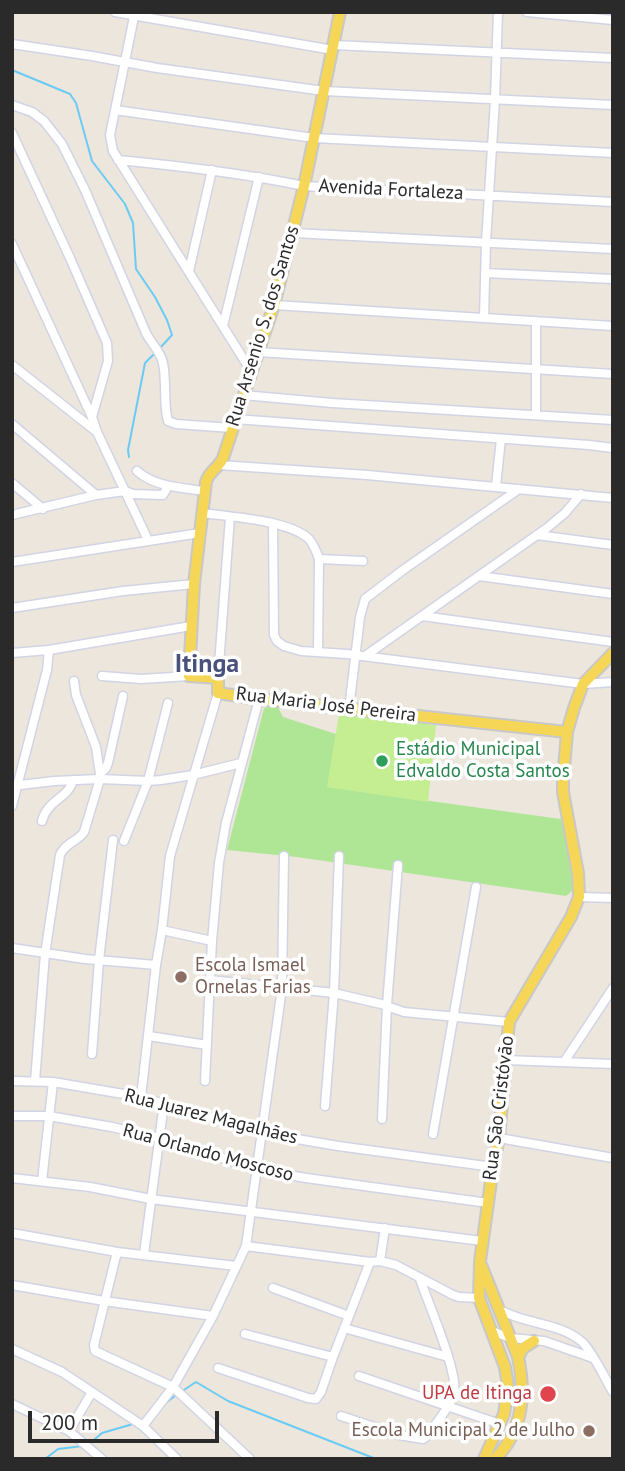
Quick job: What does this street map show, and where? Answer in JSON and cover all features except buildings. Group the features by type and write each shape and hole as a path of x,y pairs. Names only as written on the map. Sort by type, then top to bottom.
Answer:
{"main road":[{"name":"Avenida Fortaleza","path":"304,186 340,12"},
{"name":"Rua Arsenio S. dos Santos","path":"205,491 207,478 219,466 274,305 304,186"},
{"path":"205,491 194,584 189,676 218,678"},
{"path":"579,897 578,873 563,780 567,732 583,684 613,653"},
{"name":"Rua Maria José Pereira","path":"218,678 218,693 567,732"},
{"name":"Rua São Cristóvão","path":"489,1457 504,1414 507,1377 479,1298 480,1261 499,1138 509,1022 571,916 579,897"},
{"name":"Rua São Cristóvão","path":"480,1261 522,1372 519,1422 509,1442 489,1457"},
{"path":"479,1298 484,1291 493,1293"},
{"path":"518,1357 523,1348 537,1341"}],"street":[{"path":"115,12 334,47 613,58"},
{"path":"484,318 498,12"},
{"path":"527,12 613,20"},
{"path":"134,14 114,110 110,140 113,151 251,371"},
{"path":"12,44 324,91 613,106"},
{"path":"12,105 32,112 44,121 62,144 85,190 146,333 162,360 168,421 176,424 233,424 613,448"},
{"path":"114,110 314,138 613,153"},
{"path":"12,133 107,343 108,361 92,417"},
{"path":"118,160 212,170 304,186"},
{"path":"190,271 212,170"},
{"path":"223,326 259,177"},
{"name":"Avenida Fortaleza","path":"304,186 613,202"},
{"path":"293,233 613,250"},
{"path":"12,244 148,540"},
{"path":"485,273 613,279"},
{"path":"274,305 613,326"},
{"path":"536,321 536,414"},
{"path":"258,352 613,374"},
{"path":"12,365 97,432"},
{"path":"243,395 613,420"},
{"path":"12,424 96,495"},
{"path":"496,486 501,439"},
{"path":"219,466 367,475 613,498"},
{"path":"137,471 145,478 168,486 205,491"},
{"path":"12,483 43,509"},
{"path":"12,515 96,495 125,491 133,494 163,495 168,486"},
{"path":"349,709 360,656 363,604 370,595 519,489"},
{"path":"360,656 537,535 565,513 581,494"},
{"path":"203,513 273,523 289,528 309,540 319,559 318,652"},
{"name":"Rua Maria José Pereira","path":"218,678 230,517"},
{"path":"273,523 274,635 284,646 301,651 583,684 613,682"},
{"path":"12,562 200,533"},
{"path":"537,535 613,545"},
{"path":"319,559 363,561"},
{"path":"479,576 613,594"},
{"path":"12,608 194,584"},
{"path":"447,598 447,610 454,620"},
{"path":"422,616 613,642"},
{"path":"12,653 49,650 191,626"},
{"path":"12,806 14,786 47,670 49,650"},
{"path":"102,676 141,679 189,676"},
{"path":"74,681 76,695 96,747 100,777"},
{"path":"141,1097 170,856 218,693"},
{"path":"35,1081 45,954 60,855 66,845 84,832 100,777 108,763 123,695"},
{"path":"205,1081 212,941 222,844 259,699"},
{"path":"124,841 148,781 168,702"},
{"path":"14,786 100,777 148,781 193,775 241,763"},
{"path":"42,821 44,811 71,787 73,780"},
{"path":"92,1054 99,960 113,840"},
{"path":"143,1426 173,1387 213,1316 246,1246 282,988 284,856"},
{"path":"325,1106 334,993 339,856"},
{"path":"382,1119 387,1005 398,865"},
{"path":"433,1134 476,887"},
{"path":"579,897 613,898"},
{"path":"162,930 212,941"},
{"path":"12,948 156,965"},
{"path":"210,980 334,993 387,1005 404,1012 509,1022"},
{"path":"564,1062 613,988"},
{"path":"149,1036 207,1045"},
{"path":"506,1060 613,1064"},
{"name":"Rua Juarez Magalhães","path":"12,1081 53,1083 141,1097 262,1133 493,1167"},
{"path":"42,1181 53,1083"},
{"path":"144,1254 164,1103"},
{"name":"Rua Orlando Moscoso","path":"12,1116 71,1119 159,1138 256,1169 326,1182 488,1203"},
{"path":"499,1138 613,1157"},
{"path":"12,1178 90,1187 151,1199 482,1241"},
{"path":"380,1261 384,1228"},
{"path":"12,1233 117,1252 236,1266"},
{"path":"246,1246 370,1262 380,1261 396,1265 459,1297 479,1298"},
{"path":"117,1252 94,1345 95,1351 173,1387 250,1459"},
{"path":"218,1368 316,1399 370,1262"},
{"path":"341,1416 399,1435 423,1439 447,1406 454,1393 454,1384 448,1357 420,1279"},
{"path":"12,1285 213,1316"},
{"path":"273,1289 349,1316"},
{"path":"500,1310 520,1319 562,1331 582,1342 613,1392"},
{"path":"537,1341 547,1335 545,1326"},
{"path":"344,1328 448,1357"},
{"path":"492,1331 510,1338 537,1341 593,1358"},
{"path":"245,1334 332,1357"},
{"path":"12,1349 50,1366 92,1392 143,1426 177,1459"},
{"path":"359,1376 500,1424"},
{"path":"69,1431 92,1392"},
{"path":"12,1404 69,1431 102,1459"}],"green space":[{"path":"277,705 283,717 336,734 328,787 568,820 579,885 566,896 297,857 227,850 264,708"},
{"name":"Estádio Municipal Edvaldo Costa Santos","path":"339,714 436,725 428,802 327,787"}],"waterway":[{"path":"12,70 70,94 76,103 92,161 125,204 133,223 136,269 167,320 172,335 160,348"},
{"path":"129,457 128,450 145,363 156,352"},
{"path":"181,1392 196,1382 228,1401 376,1459"},
{"path":"167,1402 176,1395"},
{"path":"88,1445 102,1433 133,1424"},
{"path":"45,1459 58,1449 83,1446"}],"place":[{"name":"Estádio Municipal Edvaldo Costa Santos","path":"382,761"},
{"name":"Escola Ismael Ornelas Farias","path":"181,977"},
{"name":"UPA de Itinga","path":"548,1394"},
{"name":"Escola Municipal 2 de Julho","path":"589,1431"}],"district":[{"name":"Itinga","path":"207,665"}]}
